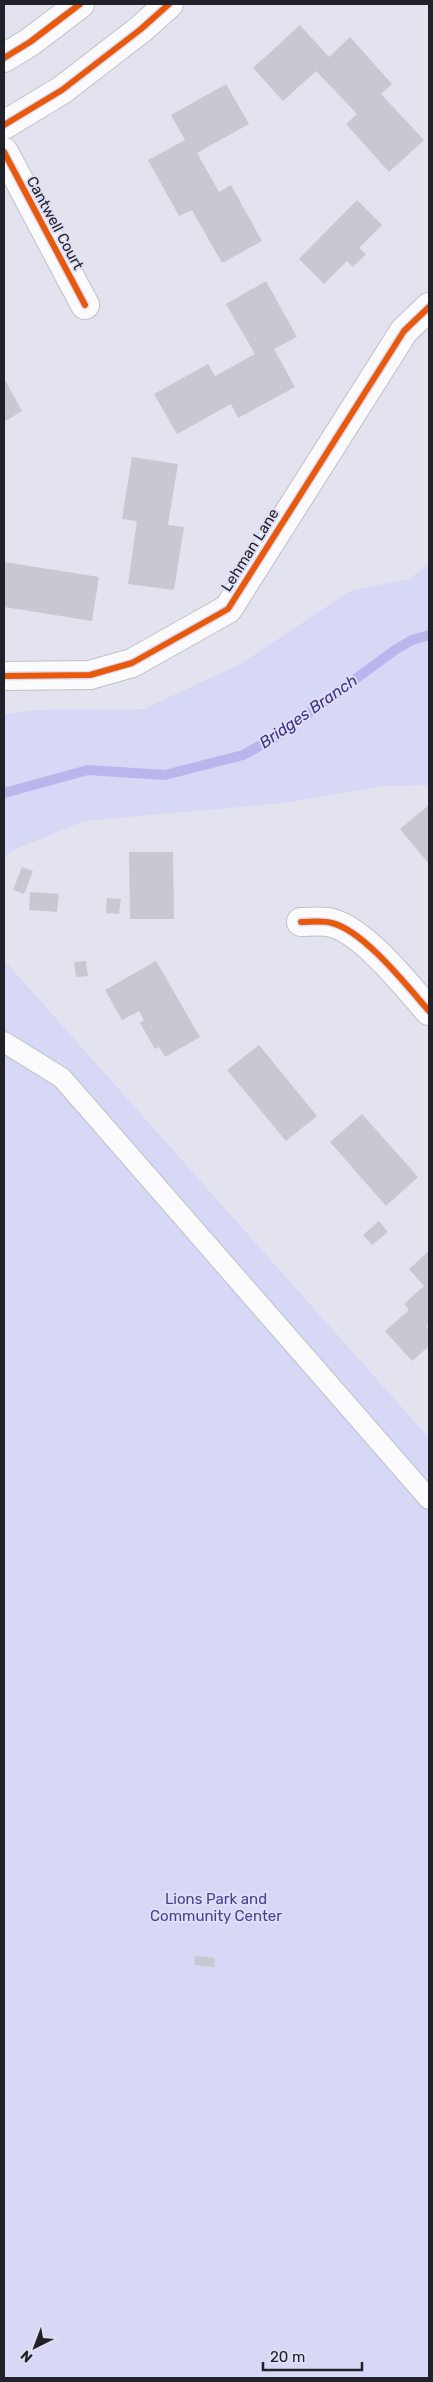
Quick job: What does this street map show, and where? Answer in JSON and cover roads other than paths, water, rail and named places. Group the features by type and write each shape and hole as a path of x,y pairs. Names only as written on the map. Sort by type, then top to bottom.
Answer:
{"street":[{"path":"4,58 30,42 80,4"},
{"path":"4,125 62,90 141,29 169,4"},
{"name":"Cantwell Court","path":"4,152 85,305"},
{"name":"Lehman Lane","path":"4,676 90,675 132,663 228,609 404,331 429,307"},
{"path":"301,922 332,923 356,936 386,963 429,1011"}],"lane":[{"path":"4,1042 62,1078 429,1499"}],"waterway":[{"name":"Bridges Branch","path":"4,793 88,770 165,775 243,755 276,737 395,650 412,640 429,635"}],"park label":[{"name":"Lions Park and Community Center","path":"216,1908"}]}
